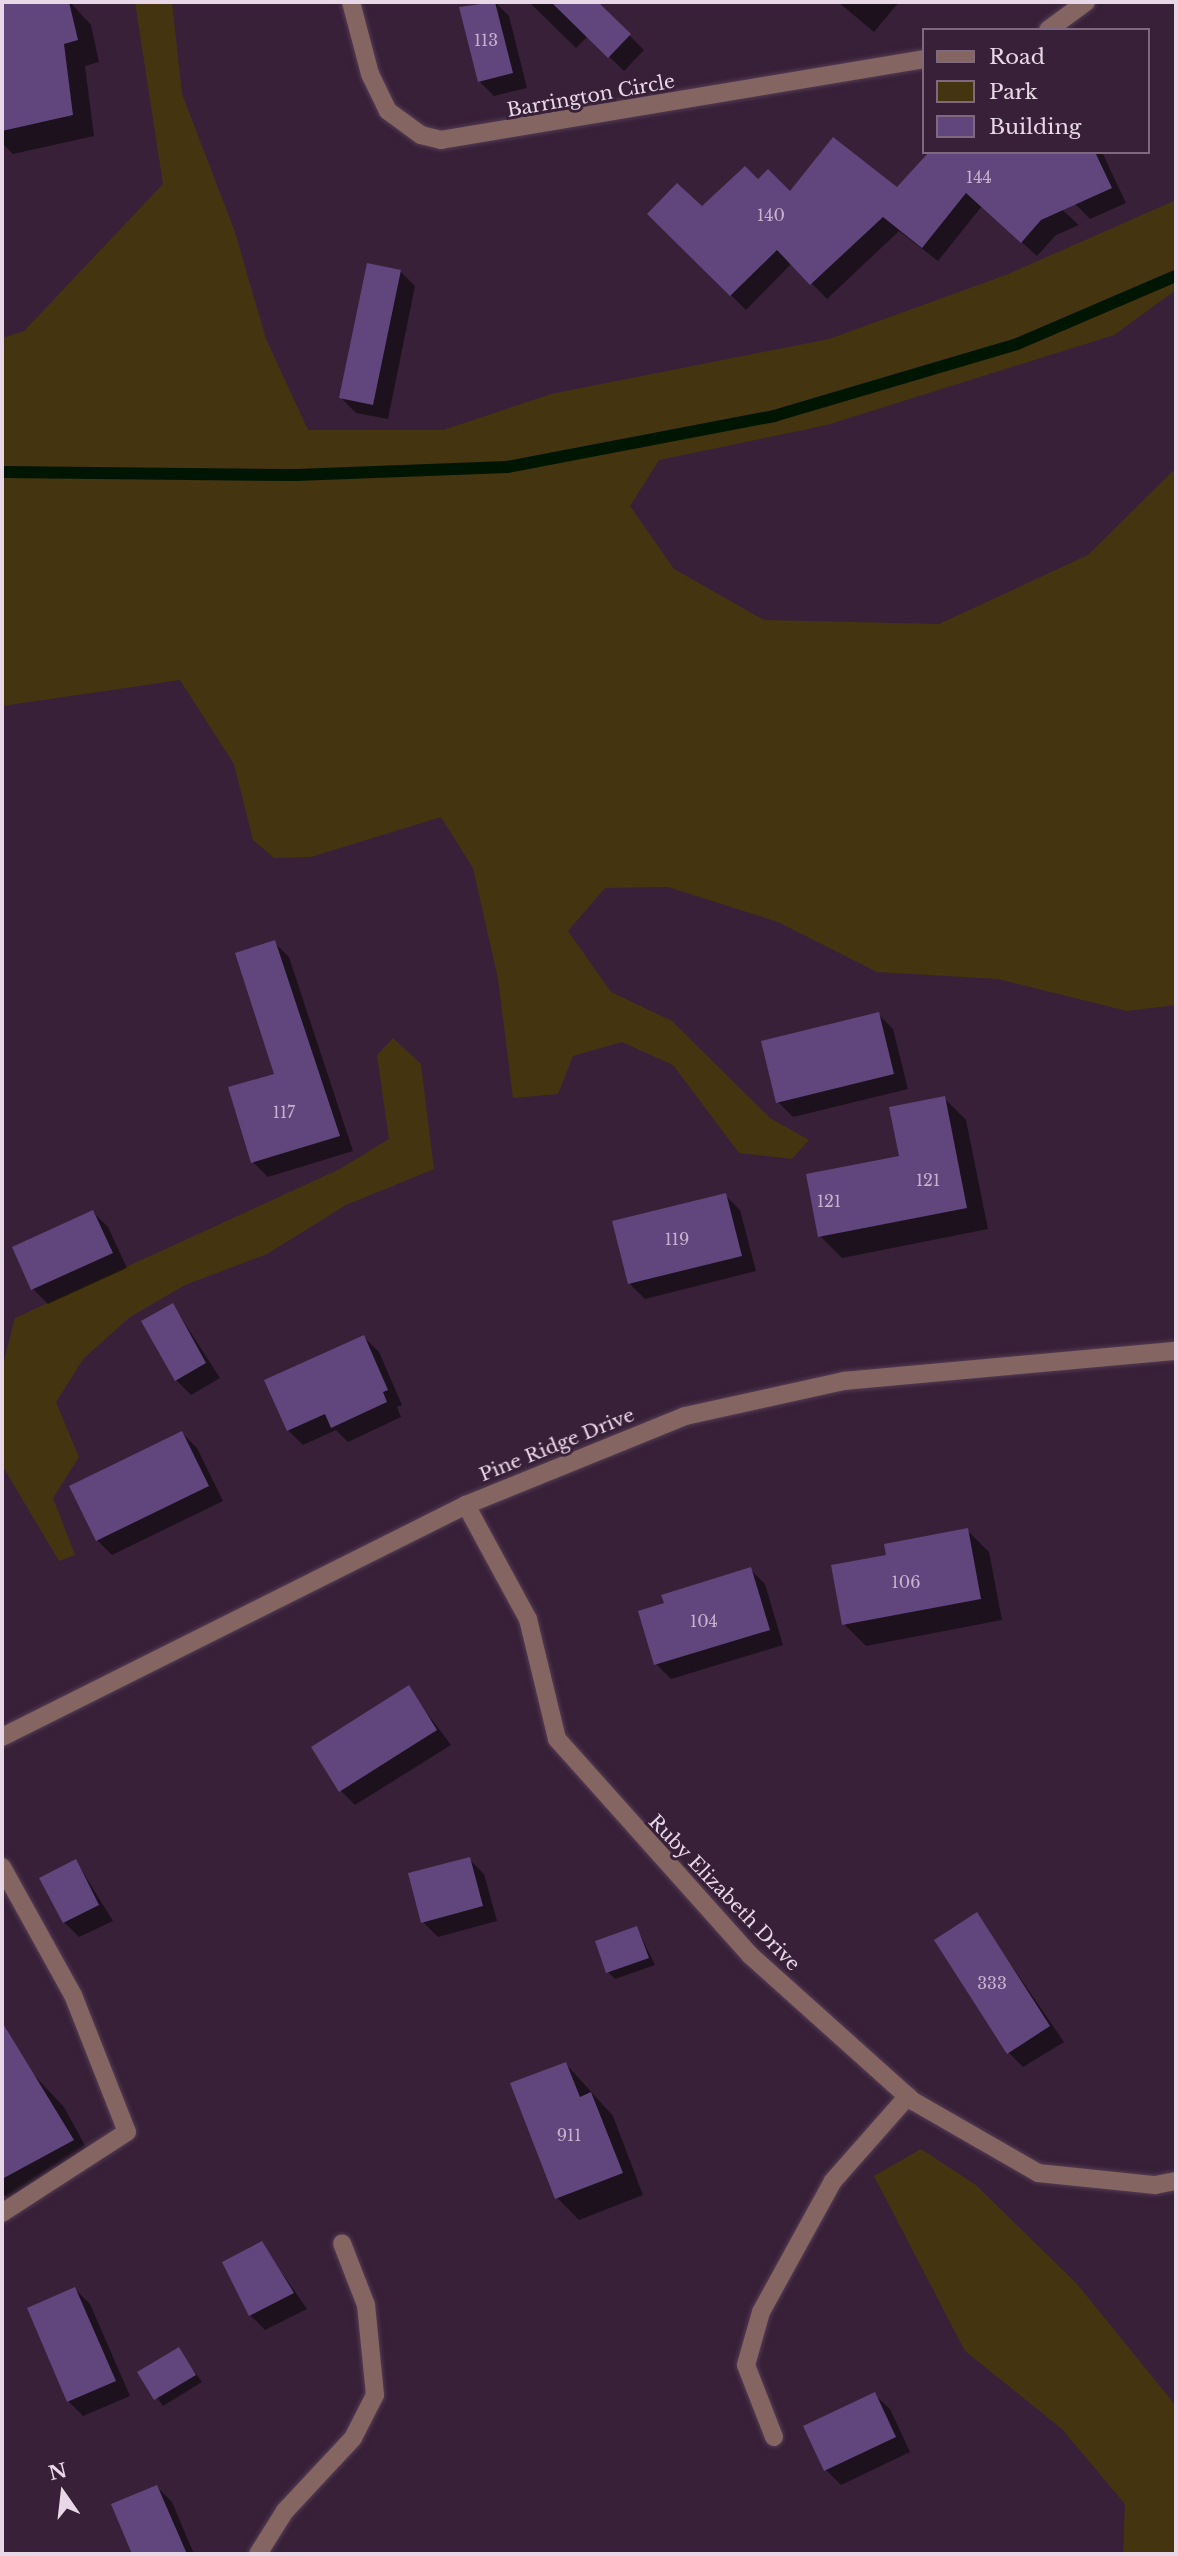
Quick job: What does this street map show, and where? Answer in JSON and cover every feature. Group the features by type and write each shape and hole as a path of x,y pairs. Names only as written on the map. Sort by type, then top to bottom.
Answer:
{"street":[{"name":"Barrington Circle","path":"351,2 370,74 388,111 421,135 441,140 922,59"},
{"path":"1051,28 1086,2"},
{"name":"Pine Ridge Drive","path":"2,1737 466,1506 685,1416 764,1395 844,1381 1176,1351"},
{"name":"Ruby Elizabeth Drive","path":"466,1506 528,1619 557,1739 750,1955 908,2096 1038,2173 1155,2185 1176,2181"},
{"path":"2,1867 74,1995 127,2132 2,2213"},
{"path":"774,2437 746,2365 761,2312 833,2181 908,2096"},
{"path":"258,2554 285,2511 353,2438 375,2395 366,2305 342,2243"}],"green space":[{"path":"135,2 172,2 182,94 235,232 266,339 308,430 443,430 551,394 829,339 1006,275 1176,200 1176,290 1114,335 827,425 659,460 630,506 674,569 764,620 939,624 1088,555 1176,468 1176,1005 1127,1011 998,979 877,972 778,922 668,887 605,888 568,931 611,992 672,1021 770,1118 809,1140 792,1159 739,1153 673,1065 622,1042 573,1056 558,1094 513,1098 498,979 473,868 441,817 311,857 274,858 253,840 234,764 180,680 2,706 2,338 24,331 163,184"},
{"path":"393,1038 421,1064 434,1169 346,1205 267,1254 185,1285 130,1317 84,1358 56,1402 79,1457 53,1498 75,1555 59,1561 2,1465 2,1368 15,1318 340,1169 389,1139 377,1055"},
{"path":"921,2149 976,2185 1077,2284 1176,2406 1176,2554 1123,2554 1125,2504 1062,2429 965,2351 874,2176"}],"building":[{"path":"2,2 69,2 78,40 64,44 73,115 2,131"},
{"path":"495,2 513,73 478,82 459,7"},
{"path":"551,2 598,2 631,34 608,58"},
{"path":"833,137 897,187 927,154 1096,154 1112,188 1041,220 1021,243 966,193 922,248 883,217 810,285 777,250 730,296 647,214 677,183 702,206 745,166 758,179 768,169 790,191"},
{"path":"367,263 401,270 373,405 339,398"},
{"path":"275,940 340,1136 251,1163 228,1087 274,1074 235,953"},
{"path":"879,1012 894,1074 776,1103 761,1041"},
{"path":"945,1096 967,1208 818,1237 806,1174 899,1156 889,1107"},
{"path":"726,1193 742,1256 628,1284 612,1221"},
{"path":"93,1210 113,1253 31,1290 12,1247"},
{"path":"173,1303 206,1363 175,1381 141,1321"},
{"path":"364,1335 388,1390 383,1392 387,1402 331,1428 325,1414 287,1431 264,1380"},
{"path":"182,1431 209,1486 96,1541 69,1486"},
{"path":"968,1528 981,1599 842,1625 831,1565 886,1555 884,1544"},
{"path":"751,1567 770,1630 654,1665 638,1611 664,1603 661,1595"},
{"path":"409,1685 437,1730 339,1792 311,1747"},
{"path":"470,1857 483,1906 421,1923 408,1873"},
{"path":"76,1859 99,1905 63,1923 39,1878"},
{"path":"977,1912 1050,2026 1007,2054 934,1940"},
{"path":"637,1926 649,1958 606,1973 595,1941"},
{"path":"2,2022 74,2140 2,2179"},
{"path":"566,2062 580,2097 591,2092 623,2173 555,2199 510,2083"},
{"path":"262,2241 294,2293 249,2316 222,2262"},
{"path":"75,2287 116,2381 67,2402 27,2308"},
{"path":"179,2347 196,2375 154,2400 137,2372"},
{"path":"875,2392 896,2437 824,2471 803,2426"},
{"path":"157,2485 187,2554 132,2554 111,2504"}],"waterway":[{"path":"2,472 296,475 507,467 774,416 1017,344 1176,276"}]}
